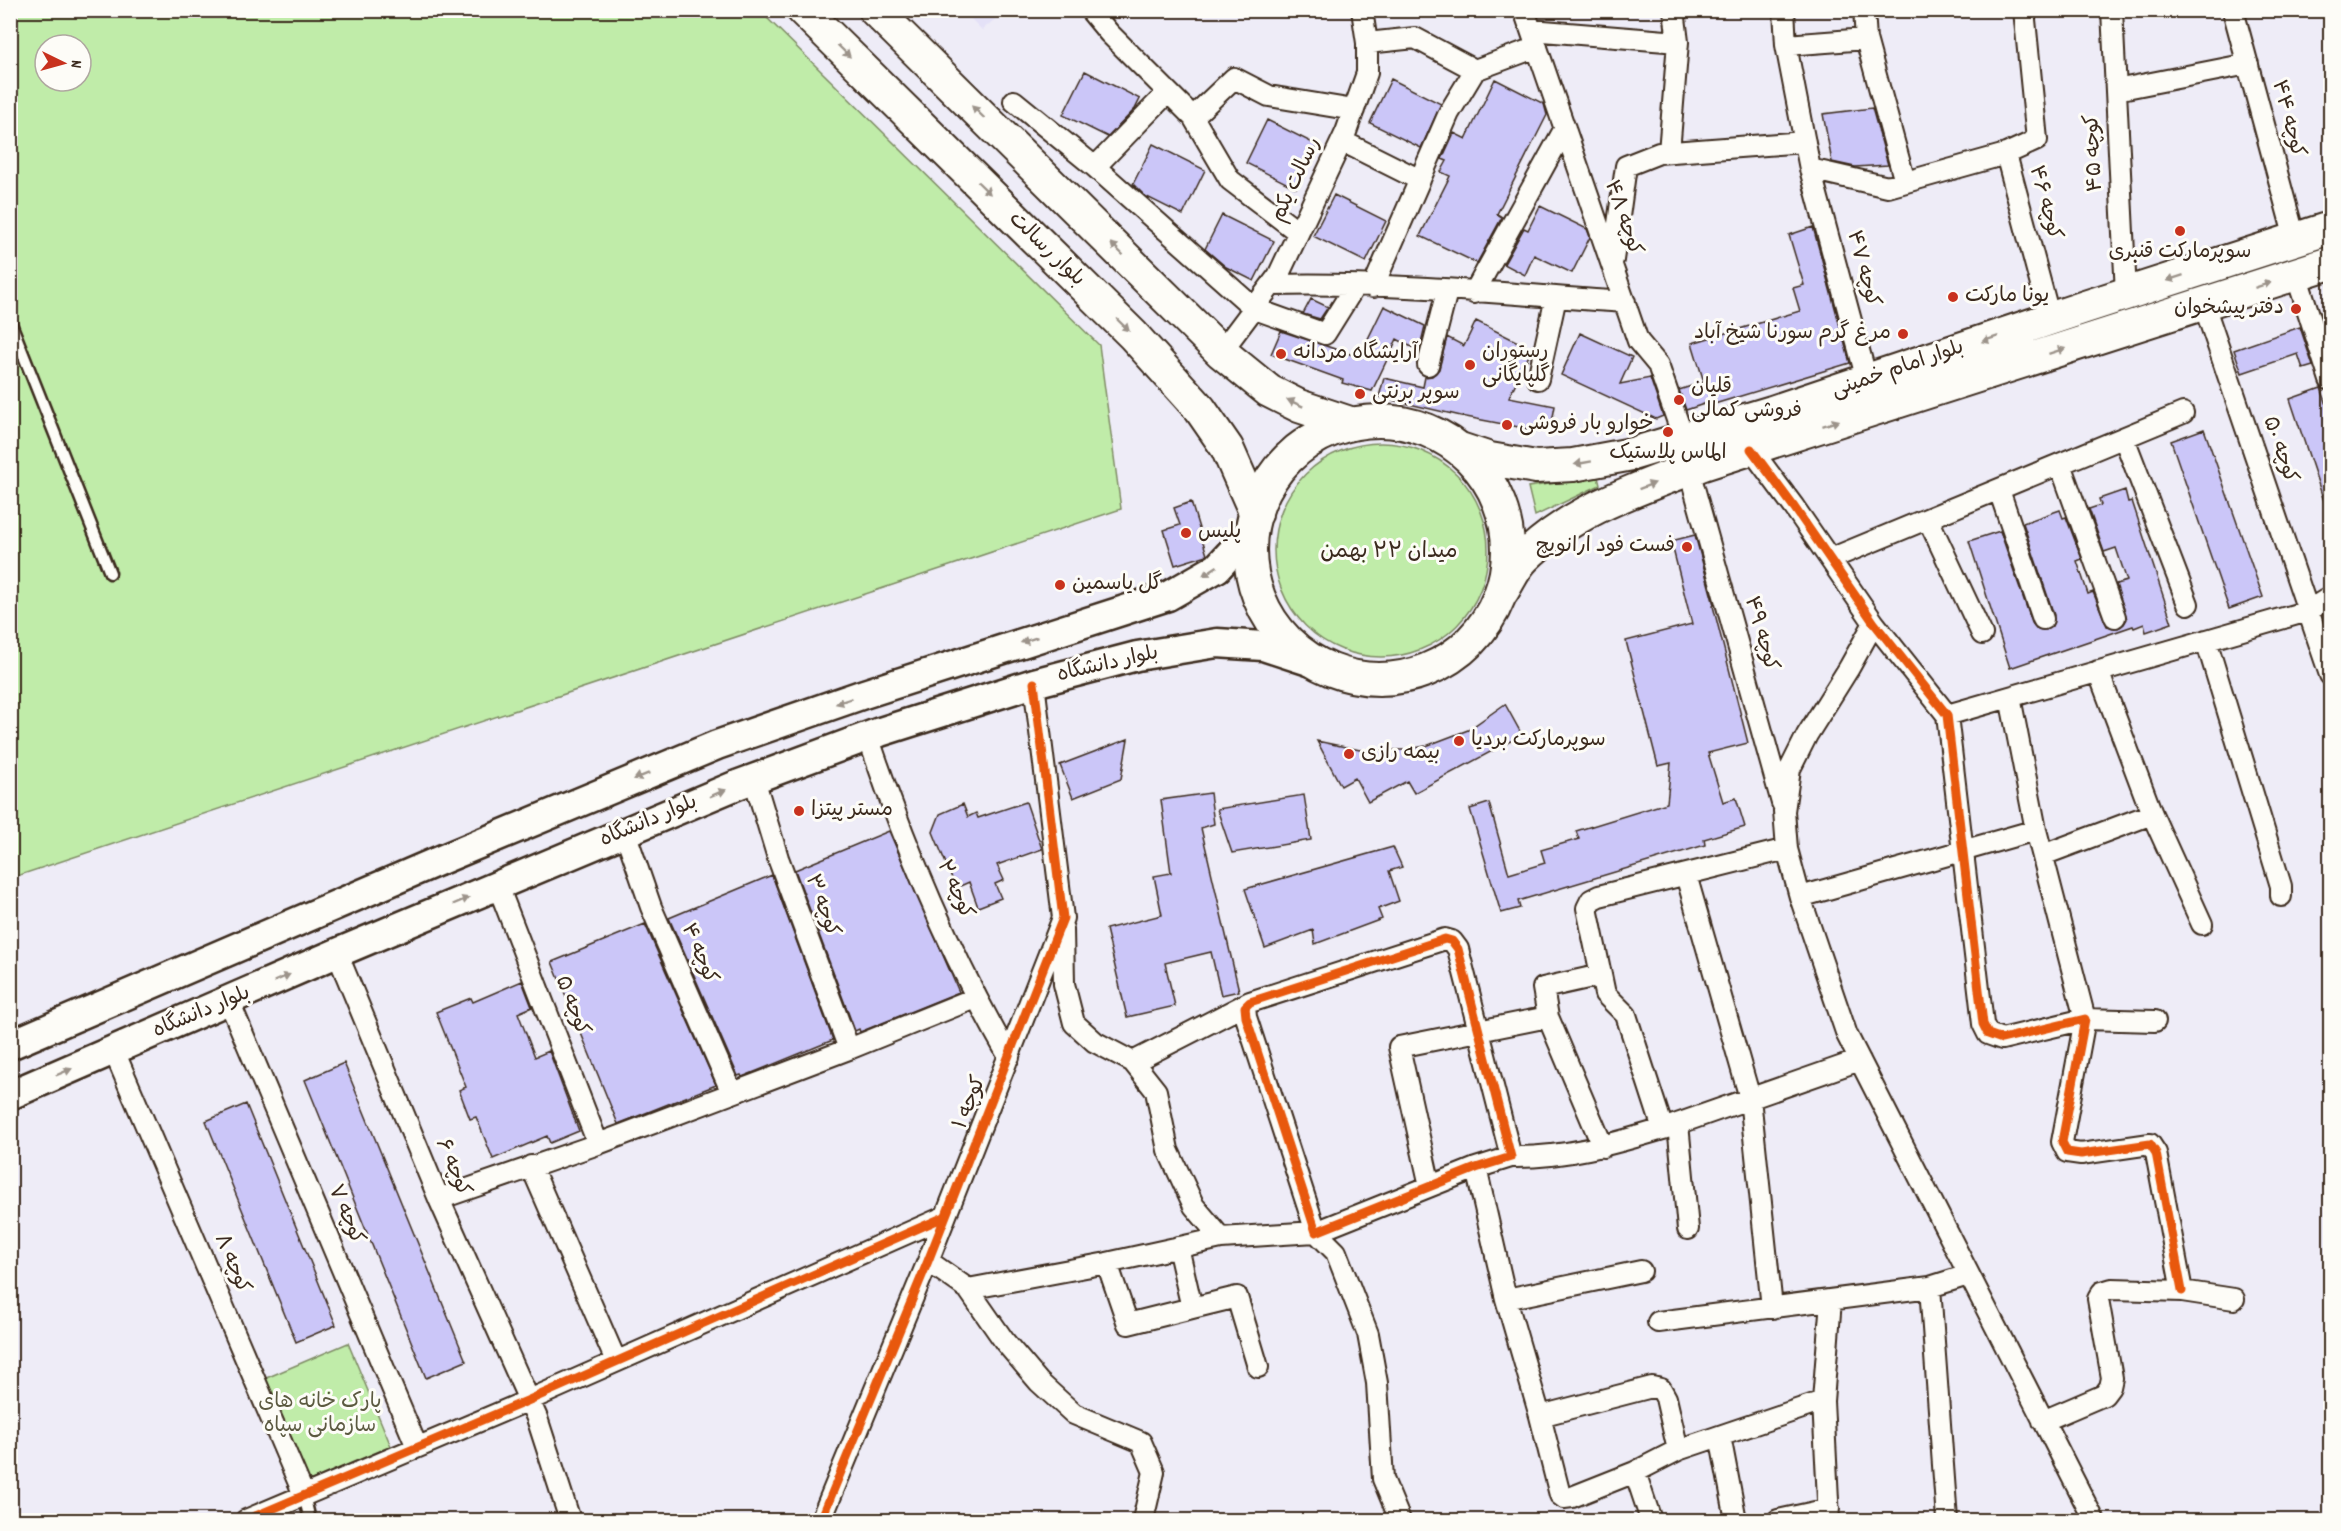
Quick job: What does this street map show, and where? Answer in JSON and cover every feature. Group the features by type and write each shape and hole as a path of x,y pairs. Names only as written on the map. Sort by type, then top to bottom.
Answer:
{"main road":[{"name":"بلوار رسالت","path":"803,10 1133,334 1200,409 1227,448 1254,522"},
{"path":"875,10 1221,352 1269,391 1299,406 1350,423"},
{"name":"بلوار امام خمینی","path":"1460,449 1490,459 1536,467 1573,465 1632,454 1772,412 2331,228"},
{"name":"بلوار امام خمینی","path":"1502,592 1523,559 1580,514 1689,470 2331,263"},
{"path":"1390,421 1429,430 1460,449 1488,479 1504,513 1507,552 1502,592 1484,625 1459,653 1424,672 1386,680 1349,676 1312,662 1282,638 1262,606 1250,570 1254,522 1262,492 1283,462 1315,436 1350,423 1390,421"},
{"name":"بلوار دانشگاه","path":"10,1046 482,842 729,741 864,694 1168,596 1217,568 1254,522"},
{"name":"بلوار دانشگاه","path":"10,1095 337,953 625,832 754,779 868,736 1034,683 1137,656 1217,643 1263,646 1312,662"},
{"path":"482,842 498,886"}],"street":[{"path":"1090,10 1109,33 1193,117 1230,180 1298,232"},
{"name":"رسالت یکم","path":"1221,352 1272,285 1342,141 1367,73 1367,43 1362,10"},
{"name":"کوچه ۴۸","path":"1524,10 1638,340 1658,366 1683,437"},
{"path":"1669,152 1678,42 1674,10"},
{"name":"کوچه ۴۷","path":"1784,10 1786,45 1810,169 1867,380"},
{"path":"1864,10 1866,39 1905,182"},
{"name":"کوچه ۴۶","path":"2024,10 2037,140 2006,154 2050,319"},
{"name":"کوچه ۴۵","path":"2112,10 2126,294"},
{"name":"کوچه ۴۴","path":"2233,10 2295,239"},
{"path":"1367,43 1415,38 1475,70"},
{"path":"1014,101 1095,167 1255,309 1325,334 1364,286 1420,180 1449,113 1475,70 1534,38 1678,42"},
{"path":"1786,45 1866,39"},
{"path":"2116,90 2248,64"},
{"path":"1193,117 1234,78 1269,96 1354,110"},
{"path":"1095,167 1168,92"},
{"path":"1474,293 1565,128"},
{"path":"1342,141 1420,180"},
{"path":"1612,264 1626,166 1659,153 1805,142"},
{"path":"1810,169 1888,187 2006,154"},
{"path":"2296,274 2331,380"},
{"path":"1272,285 1364,286 1625,302"},
{"path":"1428,365 1447,291"},
{"path":"1538,379 1556,297"},
{"name":"کوچه ۵۰","path":"2204,305 2331,675"},
{"path":"1830,560 2183,413"},
{"path":"2124,438 2188,604"},
{"path":"1751,449 1874,623 1947,715 1983,1024 1988,1034 2002,1040 2085,1020 2155,1021"},
{"path":"2060,464 2115,617"},
{"name":"کوچه ۴۹","path":"1689,470 1784,811"},
{"path":"1999,490 2043,619"},
{"path":"1928,519 1982,634"},
{"path":"1947,715 2308,611 2331,597"},
{"path":"1874,623 1807,735 1790,769 1784,811 1787,849 1800,897 1847,1035 2094,1521"},
{"path":"2206,640 2281,886 2281,896"},
{"path":"2098,671 2152,814 2202,924"},
{"name":"کوچه ۱","path":"821,1521 928,1261 1063,918 1034,683"},
{"path":"2010,697 2036,830 2085,1020 2062,1142 2067,1152 2081,1154 2150,1144 2157,1152 2182,1292"},
{"name":"کوچه ۲","path":"868,736 893,812 975,998 1009,1057"},
{"name":"کوچه ۳","path":"754,779 778,858 849,1049"},
{"path":"2043,855 2152,814"},
{"path":"1800,897 2036,830"},
{"name":"کوچه ۴","path":"625,832 651,907 732,1093"},
{"path":"1688,1229 1671,1126 1626,1015 1605,994 1587,908 1591,900 1599,896 1787,849"},
{"path":"1686,875 1750,1098 1772,1308"},
{"name":"کوچه ۵","path":"498,886 598,1144"},
{"path":"1063,918 1064,984 1074,1023 1095,1042 1133,1062 1156,1092 1168,1150 1194,1206 1221,1238"},
{"path":"1133,1062 1250,1002 1445,939 1452,941 1458,949 1512,1157"},
{"name":"کوچه ۶","path":"337,953 439,1199 527,1401 537,1418 570,1521"},
{"path":"1601,975 1543,988 1548,1017 1603,1147"},
{"path":"439,1199 598,1144 849,1049 975,998"},
{"name":"کوچه ۷","path":"229,1001 417,1447"},
{"path":"1250,1002 1245,1007 1246,1017 1316,1232 1336,1252 1368,1334 1377,1383 1383,1479 1400,1521"},
{"path":"1430,1186 1399,1047 1479,1033 1548,1017"},
{"name":"کوچه ۸","path":"114,1051 304,1495"},
{"path":"968,1289 1107,1263 1221,1238 1316,1232 1476,1168 1512,1157 1542,1158 1603,1147 1671,1126 1860,1060"},
{"path":"531,1166 616,1360"},
{"path":"1476,1168 1506,1299 1560,1495 1564,1498 1572,1497 1635,1472 1678,1450 1823,1401"},
{"path":"246,1521 527,1401 944,1217"},
{"path":"1178,1247 1192,1308"},
{"path":"928,1261 968,1289 1005,1342 1039,1382 1074,1414 1141,1442 1154,1472 1143,1521"},
{"path":"1107,1263 1128,1324 1238,1297 1258,1367"},
{"path":"1506,1299 1641,1271"},
{"path":"1658,1322 1930,1287 1968,1275"},
{"path":"1930,1287 1947,1521"},
{"path":"2043,1421 2104,1395 2110,1387 2112,1378 2098,1299 2102,1292 2112,1289 2182,1292 2234,1299"},
{"path":"1778,1521 1829,1515 1823,1401 1831,1300"},
{"path":"1540,1416 1652,1387 1661,1389 1666,1398 1678,1450"},
{"path":"1720,1436 1736,1521"},
{"path":"1635,1472 1651,1521"}],"lane":[{"path":"10,321 110,573"},
{"path":"304,1495 310,1521"}],"shaded area":[{"path":"963,11 1005,11 982,30"}],"green space":[{"path":"11,11 760,11 1099,345 1121,509 11,878"},
{"path":"1381,443 1402,445 1431,456 1449,468 1463,482 1475,500 1483,519 1488,550 1486,571 1475,600 1463,618 1449,632 1431,644 1412,652 1381,657 1360,655 1331,644 1313,632 1299,618 1287,600 1279,581 1274,550 1276,529 1287,500 1299,482 1313,468 1331,456 1350,448"},
{"path":"1598,477 1600,485 1535,516 1528,487"},
{"name":"پارک خانه های سازمانی سپاه","path":"348,1343 391,1446 293,1488 250,1385"}],"building":[{"path":"1085,71 1140,99 1135,109 1108,137 1063,115"},
{"path":"1391,79 1441,104 1421,148 1370,123"},
{"path":"1495,79 1544,104 1547,115 1497,214 1502,217 1477,263 1420,236 1450,176 1441,172 1447,161 1442,159 1454,133 1466,139"},
{"path":"1872,108 1888,165 1855,167 1832,162 1823,114"},
{"path":"1267,120 1317,145 1296,188 1246,163"},
{"path":"1153,144 1205,170 1183,215 1145,196 1133,184"},
{"path":"1334,195 1386,221 1366,262 1313,236"},
{"path":"1540,206 1587,229 1590,237 1572,273 1534,255 1525,275 1504,264 1524,228 1528,230"},
{"path":"1222,215 1274,241 1254,281 1226,267 1205,249"},
{"path":"1813,227 1850,363 1711,405 1710,402 1686,410 1679,390 1704,382 1692,343 1800,311 1793,288 1804,285 1789,235"},
{"path":"1311,299 1328,307 1320,319 1303,314"},
{"path":"1384,306 1425,326 1419,351 1397,339 1372,391 1342,383 1343,380 1271,354 1281,331 1359,357"},
{"path":"1476,321 1532,349 1509,397 1555,406 1550,433 1379,397 1384,378 1423,387 1425,377 1432,376 1439,369 1447,337 1464,346"},
{"path":"2300,327 2313,366 2303,369 2298,354 2242,373 2234,350"},
{"path":"1580,333 1632,357 1620,384 1650,378 1663,416 1656,419 1561,375"},
{"path":"2321,388 2331,416 2331,510 2327,510 2290,399"},
{"path":"2204,429 2263,597 2229,609 2171,441"},
{"path":"2125,490 2128,502 2132,501 2172,623 2146,632 2144,624 2134,628 2133,626 2010,668 1969,541 2000,531 2032,623 2036,628 2046,630 2052,626 2054,615 2023,523 2060,510 2063,518 2066,517 2082,559 2077,561 2088,594 2093,592 2107,626 2118,628 2127,619 2116,584 2127,581 2116,548 2104,552 2089,509 2101,505 2099,499"},
{"path":"1191,502 1207,555 1175,565 1164,530 1180,525 1174,508"},
{"path":"1695,535 1748,743 1708,753 1723,802 1736,798 1745,827 1704,839 1705,845 1518,901 1520,908 1501,913 1470,809 1489,803 1509,874 1545,863 1541,850 1579,839 1576,831 1667,803 1671,763 1658,766 1626,641 1692,624 1671,541"},
{"path":"1505,704 1522,735 1414,793 1407,781 1368,802 1355,778 1341,786 1317,741 1360,750 1404,750 1426,746 1468,730"},
{"path":"1128,739 1121,779 1073,798 1060,765"},
{"path":"1210,793 1214,824 1201,828 1239,991 1221,995 1211,952 1165,963 1175,1006 1127,1017 1106,929 1162,915 1154,876 1171,873 1161,800"},
{"path":"1304,795 1311,840 1232,853 1217,809"},
{"path":"1026,802 1042,849 997,865 1004,880 995,884 1001,898 978,907 969,882 956,888 933,832 940,814 963,804 968,817 976,813 978,818"},
{"path":"889,831 959,992 860,1032 859,1029 855,1031 795,870"},
{"path":"1393,847 1402,867 1389,871 1399,901 1378,909 1382,919 1315,944 1313,930 1265,948 1245,889"},
{"path":"772,875 833,1040 742,1077 738,1076 669,918"},
{"path":"645,924 716,1085 618,1124 552,962"},
{"path":"522,981 532,1007 518,1013 535,1057 549,1051 579,1131 550,1143 547,1136 493,1159 476,1117 470,1119 459,1090 466,1087 436,1012 471,998 473,1002"},
{"path":"344,1063 466,1361 426,1378 305,1080"},
{"path":"246,1104 336,1325 296,1342 206,1121"}],"cycle path":[{"path":"1751,449 1874,623 1947,715 1983,1024 1988,1034 2002,1039 2085,1019 2062,1142 2067,1152 2081,1154 2150,1144 2156,1153 2182,1291"},
{"path":"821,1520 928,1261 1063,918 1034,683"},
{"path":"1445,939 1452,941 1458,949 1511,1157 1476,1168 1316,1232 1246,1017 1245,1007 1250,1002 1445,939"},
{"path":"246,1520 527,1401 944,1217"}],"place":[{"name":"سوپرمارکت قنبری","path":"2180,231"},
{"name":"یونا مارکت","path":"1953,297"},
{"name":"دفتر پیشخوان","path":"2296,309"},
{"name":"مرغ گرم سورنا شیخ آباد","path":"1903,334"},
{"name":"آرایشگاه مردانه","path":"1281,354"},
{"name":"رستوران گلپایگانی","path":"1470,365"},
{"name":"سوپر برنتی","path":"1360,394"},
{"name":"قلیان فروشی کمالی","path":"1679,400"},
{"name":"خوارو بار فروشی","path":"1507,425"},
{"name":"الماس پلاستیک","path":"1668,432"},
{"name":"پلیس","path":"1186,533"},
{"name":"فست فود ارانویچ","path":"1687,547"},
{"name":"گل یاسمین","path":"1060,585"},
{"name":"سوپرمارکت بردیا","path":"1459,741"},
{"name":"بیمه رازی","path":"1349,754"},
{"name":"مستر پیتزا","path":"799,811"}],"district":[{"name":"میدان ۲۲ بهمن","path":"1389,552"}]}
